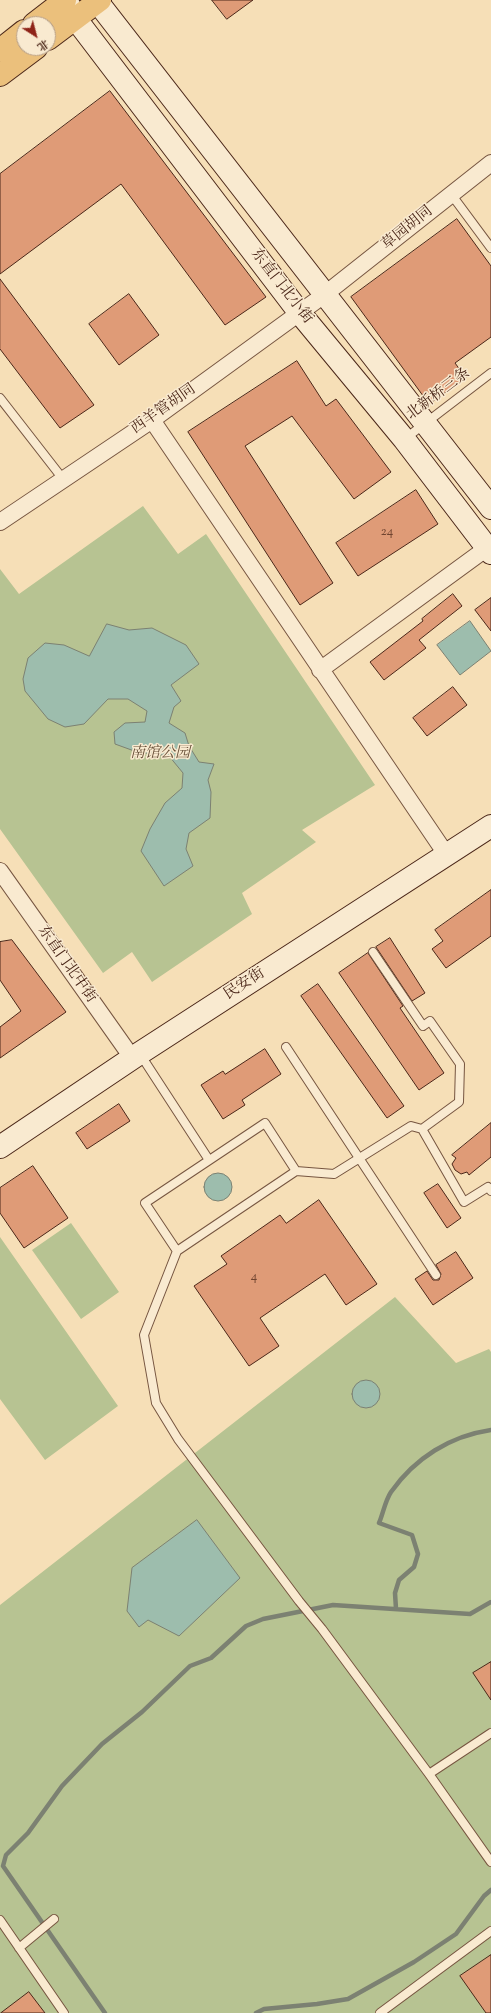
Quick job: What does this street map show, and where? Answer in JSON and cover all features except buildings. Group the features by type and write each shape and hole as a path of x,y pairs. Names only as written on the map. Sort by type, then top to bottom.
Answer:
{"main road":[{"path":"50,16 69,6 97,0"},
{"name":"东直门北小街","path":"97,0 324,295 491,508"},
{"path":"56,26 69,6"},
{"name":"东直门北小街","path":"69,6 299,312 404,439 489,550"},
{"path":"0,50 16,37"},
{"path":"0,75 25,56"},
{"name":"民安街","path":"0,1147 136,1056 491,826"}],"street":[{"name":"草园胡同","path":"324,295 491,162"},
{"name":"西羊管胡同","path":"0,522 152,420 324,295"},
{"path":"152,420 446,854"},
{"path":"320,670 489,550"},
{"name":"东直门北中街","path":"0,871 136,1056"}],"lane":[{"path":"451,194 491,248"},
{"name":"北新桥三条","path":"404,439 426,424 491,373"},
{"path":"0,398 63,479"},
{"path":"373,952 423,1026 430,1021 460,1064 459,1102 422,1129"},
{"path":"286,1047 436,1275"},
{"path":"136,1056 209,1160"},
{"path":"176,1251 145,1203 209,1160 265,1123 296,1171"},
{"path":"491,1191 488,1187 464,1202 422,1129 412,1126 334,1174 296,1171 176,1251 144,1335 156,1403 178,1439 299,1602 322,1629 430,1774 491,1862"},
{"path":"430,1774 491,1733"},
{"path":"0,1920 64,2013"},
{"path":"19,1948 53,1920"},
{"path":"380,2013 491,1931"}],"green space":[{"name":"南馆公园","path":"143,506 178,554 206,534 375,785 302,830 316,842 242,893 252,914 152,982 132,952 103,973 0,829 0,569 19,594"},
{"path":"71,1223 119,1292 81,1319 32,1250"},
{"path":"0,1237 118,1406 45,1460 0,1399"},
{"path":"395,1297 456,1363 489,1349 491,1352 491,2013 0,2013 0,1605"}],"shaded area":[{"path":"470,621 491,651 460,675 437,645"},
{"path":"107,624 129,630 152,628 186,645 199,664 171,685 181,701 174,707 169,723 185,733 189,746 199,762 214,764 208,780 211,792 210,818 189,833 186,849 193,866 164,886 141,851 150,829 165,803 182,788 183,773 169,756 137,752 115,744 114,732 125,723 145,722 147,711 128,699 108,699 84,724 65,727 48,719 25,691 23,679 28,658 45,643 64,645 89,656"},
{"path":"218,1173 228,1177 232,1187 228,1197 218,1201 208,1197 204,1187 208,1177"},
{"path":"366,1380 376,1384 380,1394 376,1404 366,1408 356,1404 352,1394 356,1384"},
{"path":"197,1520 240,1578 179,1636 148,1620 139,1627 127,1611 132,1568"}],"waterway":[{"path":"396,1609 395,1593 399,1580 414,1567 418,1554 412,1535 379,1523 391,1492 411,1469 435,1450 461,1437 491,1430"},
{"path":"105,2013 3,1866 6,1855 28,1833 62,1786 102,1744 142,1712 190,1666 211,1658 246,1626 263,1619 333,1605 470,1614 491,1602"},
{"path":"256,2013 264,2009 317,2004 348,1999 414,1962 456,1934 484,1896 491,1890"}]}
